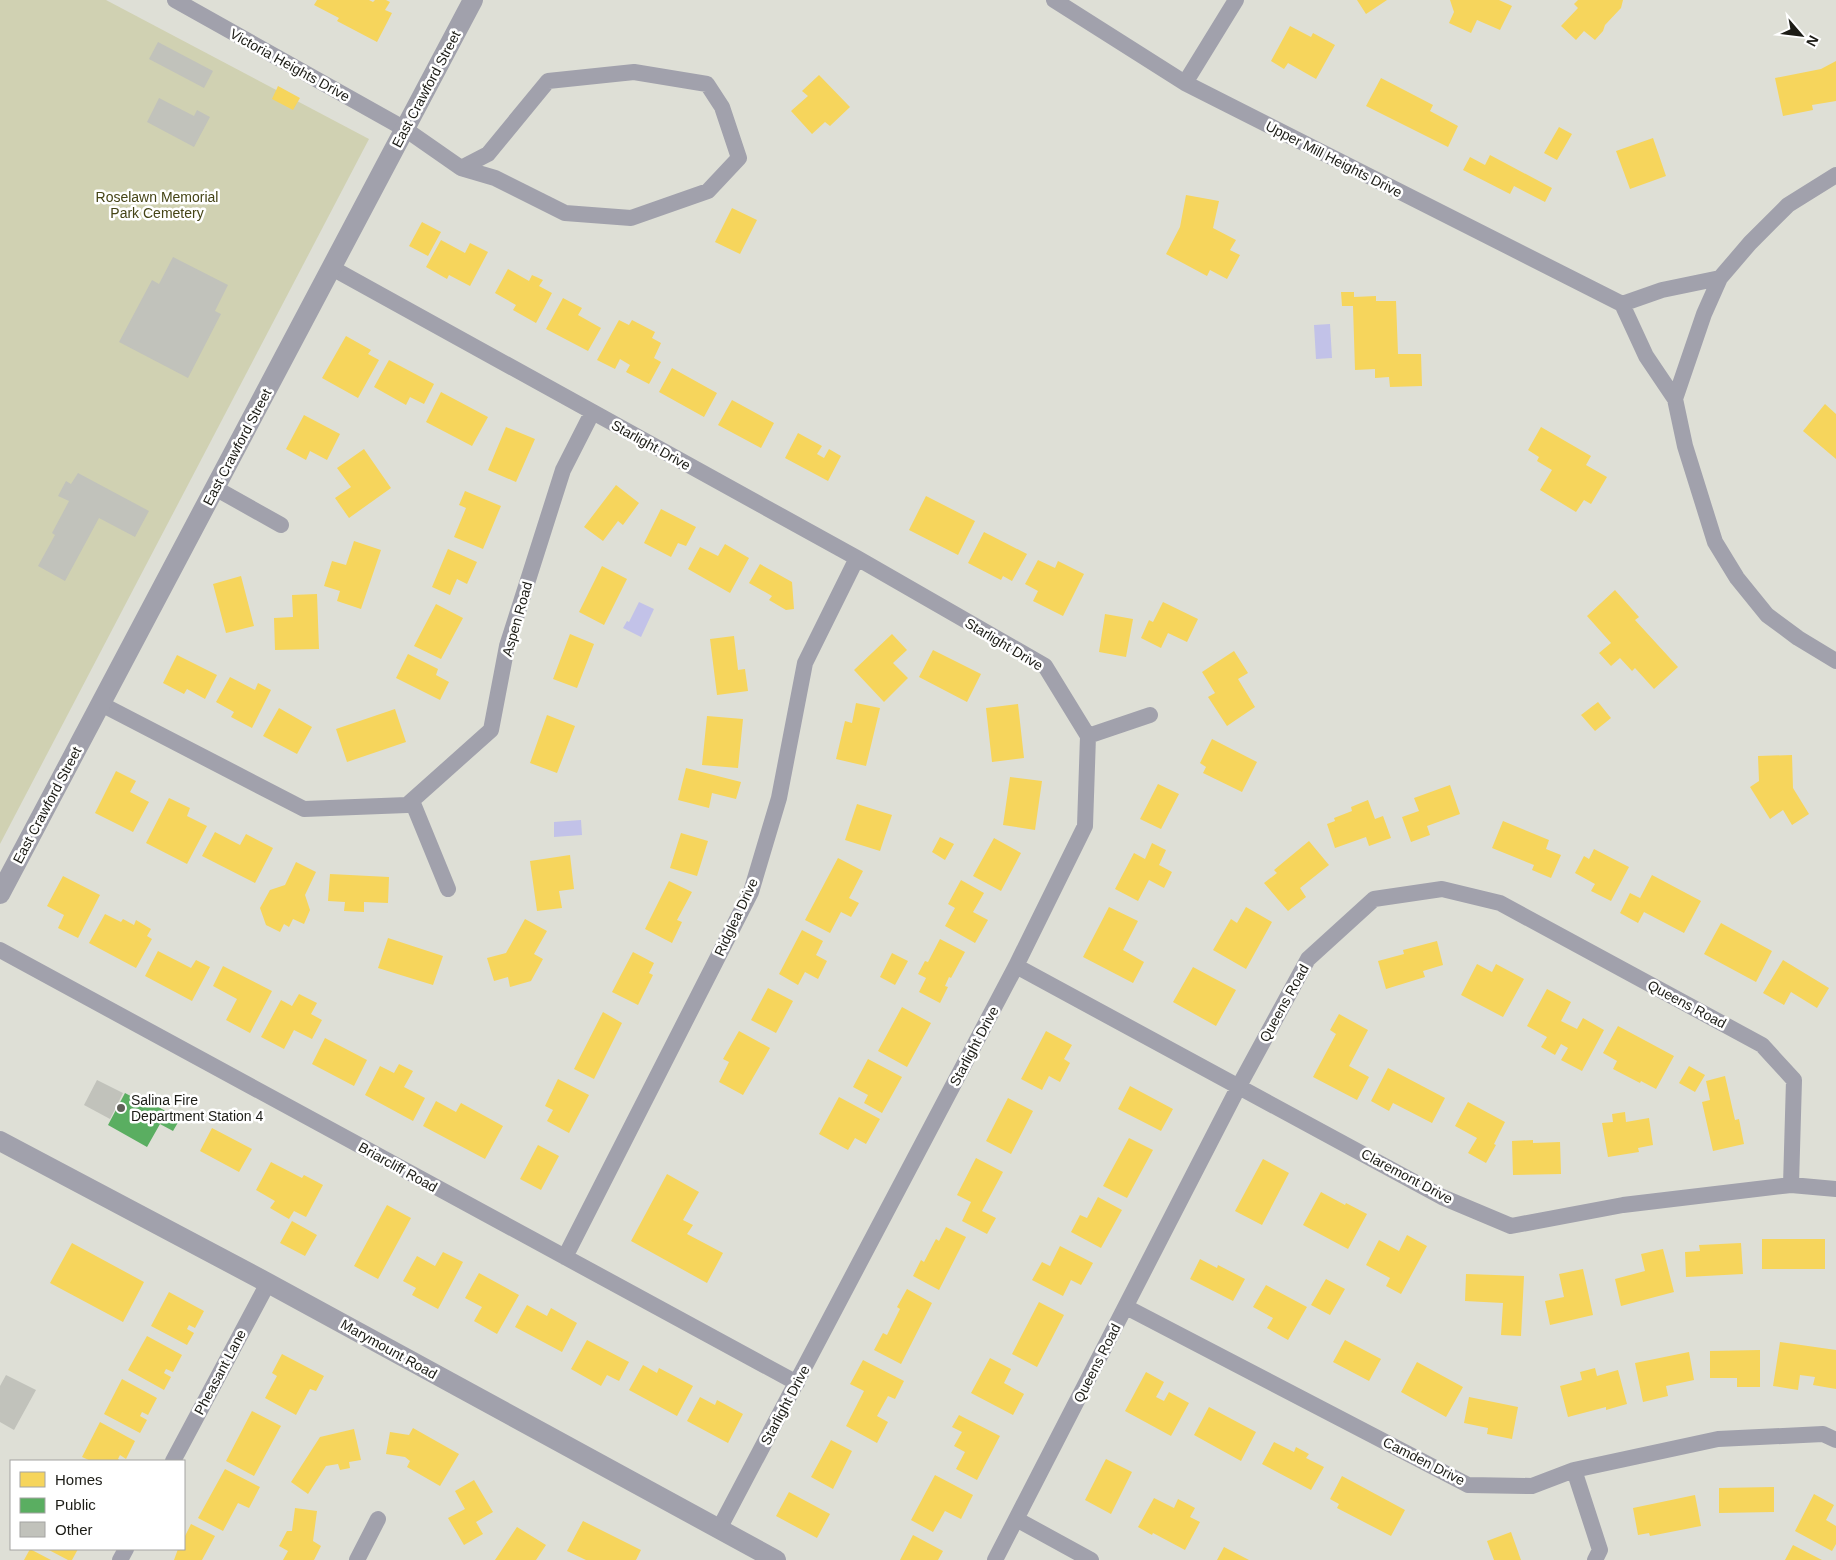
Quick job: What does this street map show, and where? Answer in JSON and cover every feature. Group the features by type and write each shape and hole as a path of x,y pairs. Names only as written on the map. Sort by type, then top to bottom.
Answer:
{"street":[{"name":"Victoria Heights Drive","path":"174,0 405,129 461,168 495,178 564,213 632,218 708,191 739,158 722,108 707,84 634,72 548,81 488,154 461,168"},
{"name":"East Crawford Street","path":"0,894 473,0"},
{"name":"Upper Mill Heights Drive","path":"1054,0 1186,83 1622,304"},
{"path":"1186,83 1236,0"},
{"path":"1675,399 1704,314 1720,278 1750,243 1788,205 1836,175"},
{"name":"Starlight Drive","path":"332,268 857,558 1045,666 1088,736 1085,826 1016,966 720,1529"},
{"path":"1720,278 1662,290 1622,304 1646,356 1675,399 1685,446 1715,542 1732,571 1767,615 1798,638 1836,661"},
{"name":"Aspen Road","path":"412,801 491,730 507,646 562,470 592,413"},
{"path":"215,488 281,525"},
{"name":"Ridglea Drive","path":"565,1257 751,892 779,798 805,664 857,558"},
{"path":"101,704 304,810 407,805 412,801 448,889"},
{"path":"1088,736 1150,715"},
{"name":"Queens Road","path":"995,1560 1239,1086 1308,959 1374,899 1442,890 1500,904 1762,1045 1794,1080 1791,1184"},
{"name":"Briarcliff Road","path":"0,950 797,1383"},
{"name":"Claremont Drive","path":"1016,966 1442,1197 1511,1226 1623,1205 1791,1184 1836,1189"},
{"name":"Marymount Road","path":"0,1141 268,1283 776,1560"},
{"name":"Pheasant Lane","path":"174,1460 268,1283"},
{"name":"Camden Drive","path":"1126,1307 1468,1485 1532,1486 1574,1470 1718,1439 1823,1434 1836,1440"},
{"path":"1574,1470 1600,1550 1595,1560"},
{"path":"357,1560 378,1519"},
{"path":"1016,1520 1091,1560"}],"green space":[{"name":"Roselawn Memorial Park Cemetery","path":"0,0 106,0 369,139 0,844"}],"water":[{"path":"1330,324 1332,358 1316,359 1314,325"},
{"path":"639,602 654,609 641,637 623,628 627,621 629,622"},
{"path":"581,820 582,835 554,837 554,822"}],"building: Homes":[{"path":"317,0 369,0 373,2 375,0 386,0 390,2 385,10 392,13 377,42 337,21 339,18 314,5"},
{"path":"1357,0 1387,0 1366,14"},
{"path":"1450,0 1499,0 1512,6 1500,30 1477,20 1471,33 1449,23 1454,12"},
{"path":"1578,0 1623,0 1621,8 1605,25 1603,31 1595,40 1584,31 1576,40 1561,26 1578,8 1574,4"},
{"path":"1290,26 1311,37 1313,33 1335,45 1316,79 1288,63 1284,69 1271,61"},
{"path":"1836,61 1836,101 1812,105 1813,110 1783,116 1775,78 1821,69"},
{"path":"819,75 850,107 830,126 825,122 812,134 791,111 808,96 802,91"},
{"path":"1381,78 1433,105 1430,111 1458,126 1448,147 1366,106"},
{"path":"278,86 300,98 293,110 272,99"},
{"path":"1559,127 1572,134 1557,160 1544,153"},
{"path":"1653,138 1666,176 1630,189 1616,151"},
{"path":"1490,155 1552,188 1545,202 1514,186 1510,194 1463,170 1470,157 1485,165"},
{"path":"1186,195 1219,201 1213,228 1236,240 1230,250 1240,255 1227,279 1210,270 1207,276 1166,254 1180,227"},
{"path":"732,208 757,220 740,254 715,242"},
{"path":"422,222 441,232 428,256 409,246"},
{"path":"441,240 465,253 470,243 488,252 470,286 449,275 447,279 426,267"},
{"path":"508,269 529,281 532,275 543,280 539,286 552,293 536,323 513,310 516,305 495,293"},
{"path":"1341,292 1354,292 1354,297 1376,296 1376,301 1396,301 1398,354 1421,354 1422,386 1390,387 1389,377 1375,378 1375,369 1355,370 1353,306 1342,306"},
{"path":"563,298 582,308 578,315 601,328 588,351 546,329"},
{"path":"619,320 629,325 632,320 655,332 652,338 661,343 654,358 661,362 649,384 626,372 630,365 620,359 615,369 597,360"},
{"path":"346,336 371,350 368,354 379,360 358,398 322,378"},
{"path":"389,360 434,384 424,404 410,397 406,405 374,387"},
{"path":"672,368 717,393 704,417 659,392"},
{"path":"441,392 488,417 472,446 426,422"},
{"path":"732,400 774,423 761,448 718,425"},
{"path":"1825,404 1836,414 1836,459 1803,431"},
{"path":"304,415 340,434 327,460 310,451 306,460 286,449"},
{"path":"506,427 535,439 516,482 488,470"},
{"path":"1541,427 1591,456 1586,465 1607,477 1591,504 1584,500 1576,512 1540,490 1552,470 1537,461 1539,457 1528,450"},
{"path":"798,433 822,446 817,454 824,458 829,449 841,456 828,481 785,458"},
{"path":"364,449 391,488 349,518 335,498 351,487 337,468"},
{"path":"616,485 639,503 623,525 618,521 603,541 584,527"},
{"path":"465,491 501,506 483,549 454,537 466,508 459,505"},
{"path":"926,496 975,521 958,555 909,530"},
{"path":"661,509 696,527 686,546 678,543 671,557 644,543"},
{"path":"984,532 1027,554 1012,581 1003,576 1001,580 968,563"},
{"path":"354,541 381,550 361,609 337,601 340,591 324,586 332,561 346,565"},
{"path":"725,544 749,558 730,593 688,569 700,547 718,556"},
{"path":"448,549 477,562 467,584 457,579 450,595 432,587"},
{"path":"1038,560 1055,568 1058,561 1084,574 1063,616 1033,601 1038,591 1025,584"},
{"path":"760,564 792,582 794,609 786,610 769,600 772,596 749,583"},
{"path":"602,566 627,579 604,625 579,612"},
{"path":"241,576 254,626 226,633 213,584"},
{"path":"1615,590 1639,617 1635,620 1678,667 1654,689 1635,668 1632,671 1620,658 1611,666 1599,653 1611,643 1587,616"},
{"path":"317,594 319,649 275,650 274,618 293,617 292,595"},
{"path":"1163,602 1198,619 1187,642 1168,633 1161,648 1141,638 1149,620 1153,622"},
{"path":"436,604 463,618 441,659 414,646"},
{"path":"1105,614 1133,619 1126,657 1099,652"},
{"path":"570,634 594,644 577,688 553,679"},
{"path":"892,634 907,650 893,663 908,678 884,702 854,670"},
{"path":"734,636 738,670 745,669 748,691 717,695 710,639"},
{"path":"933,650 981,674 967,702 919,677"},
{"path":"1234,651 1248,673 1238,679 1255,707 1227,726 1208,697 1215,693 1202,672"},
{"path":"408,654 438,669 436,675 449,682 440,700 396,678"},
{"path":"177,655 217,675 205,699 187,689 184,694 163,683"},
{"path":"230,677 255,690 258,683 271,690 252,728 231,717 234,712 216,702"},
{"path":"1598,702 1611,718 1595,731 1581,715"},
{"path":"856,703 880,708 866,766 836,759 845,721 852,723"},
{"path":"1018,704 1024,758 992,762 986,708"},
{"path":"279,708 312,727 297,754 263,736"},
{"path":"395,709 406,742 347,762 336,729"},
{"path":"547,715 575,726 557,773 530,763"},
{"path":"707,716 743,719 738,768 702,765"},
{"path":"1212,739 1257,762 1242,792 1203,773 1206,767 1200,763"},
{"path":"1792,755 1793,788 1809,814 1792,825 1783,810 1770,819 1750,787 1759,781 1758,756"},
{"path":"686,768 741,782 736,799 712,793 709,808 678,800"},
{"path":"116,771 136,781 130,792 149,802 133,832 95,813"},
{"path":"1010,777 1042,781 1035,830 1003,825"},
{"path":"1158,784 1179,794 1161,829 1140,819"},
{"path":"1450,785 1460,814 1427,826 1430,835 1411,842 1402,817 1419,811 1414,798"},
{"path":"169,798 190,808 187,816 207,826 187,864 146,843"},
{"path":"1368,800 1375,819 1383,816 1391,838 1369,846 1366,837 1335,848 1327,824 1335,821 1334,818 1352,811 1351,807"},
{"path":"857,804 892,815 880,851 845,840"},
{"path":"1503,821 1549,840 1546,849 1561,855 1551,878 1532,870 1534,865 1492,848"},
{"path":"215,832 240,845 246,834 273,848 255,883 202,856"},
{"path":"681,833 708,841 697,876 670,868"},
{"path":"940,837 954,844 945,860 932,852"},
{"path":"994,838 1021,853 1001,891 973,876"},
{"path":"1309,841 1329,865 1300,888 1306,897 1288,911 1264,883 1277,873 1274,870"},
{"path":"1152,843 1166,850 1159,865 1172,872 1164,888 1149,880 1138,901 1115,889 1134,853 1145,859"},
{"path":"1594,849 1629,867 1611,901 1591,891 1595,884 1575,873 1584,856 1589,859"},
{"path":"570,855 574,889 559,891 562,908 537,911 530,861"},
{"path":"838,858 863,871 849,898 859,903 851,917 841,912 830,933 805,920"},
{"path":"296,862 316,872 305,895 310,910 304,924 293,919 289,927 284,924 280,932 266,925 260,908 270,890 285,885"},
{"path":"330,874 389,877 388,903 364,902 364,912 344,911 345,902 328,901"},
{"path":"1652,875 1701,901 1684,933 1644,912 1638,923 1620,913 1630,893 1640,898"},
{"path":"63,876 100,895 78,938 58,928 64,915 47,906"},
{"path":"961,880 984,893 973,912 988,920 975,943 945,926 955,908 948,904"},
{"path":"669,881 692,892 677,920 682,922 672,943 645,929"},
{"path":"1109,907 1138,921 1123,950 1144,962 1133,983 1083,957"},
{"path":"1246,907 1272,922 1246,969 1213,950 1231,919 1237,923"},
{"path":"105,914 121,922 123,919 134,925 136,920 151,929 147,936 152,939 136,968 89,943"},
{"path":"525,919 547,931 534,954 543,959 531,981 510,987 508,977 494,981 487,958 506,953"},
{"path":"1721,923 1772,951 1756,982 1704,954"},
{"path":"802,930 823,941 816,955 827,961 818,979 805,972 798,985 779,974"},
{"path":"388,938 443,956 433,985 378,968"},
{"path":"940,939 965,952 951,978 949,977 945,986 948,987 940,1003 919,992 926,978 918,974 925,961 928,962"},
{"path":"1437,941 1443,965 1423,971 1425,977 1386,989 1378,961 1404,954 1403,950"},
{"path":"158,951 191,968 196,960 210,967 192,1001 145,976"},
{"path":"633,952 654,963 649,973 653,975 638,1005 612,992"},
{"path":"892,953 908,961 895,985 880,977"},
{"path":"1783,960 1829,988 1817,1008 1791,992 1784,1005 1763,993"},
{"path":"1477,964 1492,972 1496,964 1524,979 1503,1017 1461,995"},
{"path":"223,966 272,991 250,1033 226,1020 237,999 213,986"},
{"path":"1193,967 1236,990 1216,1026 1173,1002"},
{"path":"768,988 793,1001 776,1033 751,1020"},
{"path":"1547,989 1571,1002 1561,1021 1577,1029 1583,1018 1604,1030 1582,1071 1561,1060 1568,1048 1561,1044 1555,1055 1541,1047 1547,1037 1527,1026"},
{"path":"299,994 317,1003 311,1014 322,1020 312,1039 294,1030 284,1049 261,1037 281,1000 292,1006"},
{"path":"902,1007 931,1023 907,1067 878,1051"},
{"path":"603,1012 622,1023 594,1079 574,1069"},
{"path":"1339,1014 1368,1030 1349,1066 1369,1077 1357,1100 1313,1077 1336,1034 1330,1030"},
{"path":"1618,1026 1674,1056 1656,1089 1613,1069 1617,1061 1603,1053"},
{"path":"739,1031 770,1048 743,1095 719,1082 729,1062 723,1059"},
{"path":"1046,1031 1072,1045 1064,1059 1070,1063 1060,1082 1049,1076 1042,1090 1021,1079"},
{"path":"325,1038 367,1060 354,1086 312,1064"},
{"path":"868,1059 902,1077 882,1113 864,1103 868,1095 853,1087"},
{"path":"399,1064 413,1071 404,1087 425,1098 413,1121 365,1095 380,1066 394,1073"},
{"path":"1689,1066 1705,1075 1695,1092 1679,1083"},
{"path":"1388,1068 1445,1098 1432,1123 1393,1103 1389,1111 1371,1101"},
{"path":"1725,1076 1735,1120 1739,1119 1744,1144 1713,1151 1702,1102 1710,1100 1706,1081"},
{"path":"558,1079 589,1095 569,1133 547,1121 553,1110 545,1106"},
{"path":"1130,1086 1173,1109 1161,1131 1118,1109"},
{"path":"839,1097 880,1119 866,1144 855,1138 848,1150 819,1134"},
{"path":"1008,1098 1033,1111 1011,1154 986,1141"},
{"path":"436,1101 456,1112 461,1103 503,1126 485,1159 423,1126"},
{"path":"1468,1102 1505,1122 1494,1144 1496,1145 1486,1163 1468,1153 1477,1138 1455,1126"},
{"path":"1625,1112 1626,1122 1649,1118 1653,1145 1638,1148 1639,1152 1608,1157 1602,1123 1613,1122 1612,1114"},
{"path":"212,1128 252,1149 239,1172 200,1151"},
{"path":"1129,1138 1153,1150 1127,1198 1103,1186"},
{"path":"1533,1140 1533,1143 1560,1142 1561,1174 1513,1175 1512,1141"},
{"path":"538,1145 559,1156 541,1190 520,1179"},
{"path":"976,1158 1003,1172 982,1211 996,1218 987,1234 962,1221 971,1202 957,1195"},
{"path":"1263,1159 1289,1173 1262,1225 1235,1211"},
{"path":"271,1162 302,1178 304,1175 323,1185 306,1217 294,1211 289,1219 270,1208 275,1201 256,1190"},
{"path":"667,1174 699,1192 683,1220 693,1225 687,1234 723,1253 707,1283 631,1241"},
{"path":"1321,1192 1367,1214 1348,1249 1303,1225"},
{"path":"1098,1197 1122,1210 1101,1248 1071,1232 1080,1215 1087,1218"},
{"path":"387,1205 411,1218 378,1279 354,1266"},
{"path":"292,1221 317,1235 305,1256 280,1243"},
{"path":"946,1227 966,1237 939,1290 913,1276 921,1260 924,1262 936,1239 939,1241"},
{"path":"1407,1235 1427,1246 1401,1294 1386,1286 1390,1278 1366,1265 1379,1240 1399,1251"},
{"path":"1762,1239 1825,1239 1825,1269 1762,1269"},
{"path":"72,1243 144,1282 123,1322 50,1283"},
{"path":"1741,1243 1743,1274 1686,1277 1685,1252 1700,1251 1699,1245"},
{"path":"1060,1246 1093,1263 1081,1285 1071,1280 1063,1296 1032,1280 1042,1262 1050,1266"},
{"path":"1663,1249 1674,1292 1621,1306 1615,1279 1645,1271 1641,1254"},
{"path":"443,1252 463,1262 438,1309 412,1295 416,1288 403,1281 417,1256 435,1266"},
{"path":"1200,1259 1217,1268 1218,1265 1245,1279 1233,1301 1190,1279"},
{"path":"1583,1269 1593,1315 1550,1325 1545,1301 1564,1297 1559,1274"},
{"path":"479,1273 519,1295 497,1334 474,1321 482,1307 465,1298"},
{"path":"1466,1274 1524,1276 1521,1336 1501,1335 1503,1303 1465,1301"},
{"path":"1326,1279 1345,1289 1330,1315 1311,1305"},
{"path":"1266,1285 1307,1307 1288,1340 1267,1328 1273,1318 1253,1307"},
{"path":"907,1289 932,1303 901,1364 874,1350 883,1333 887,1335 900,1309 897,1307"},
{"path":"169,1292 204,1311 195,1328 189,1325 187,1329 194,1333 187,1345 151,1326"},
{"path":"1039,1302 1064,1315 1037,1367 1012,1354"},
{"path":"527,1305 547,1316 551,1308 577,1323 562,1352 515,1327"},
{"path":"147,1336 182,1355 173,1372 166,1369 164,1373 171,1377 164,1390 128,1370"},
{"path":"587,1340 629,1362 619,1381 607,1375 601,1386 571,1369"},
{"path":"1345,1340 1381,1359 1369,1381 1333,1362"},
{"path":"1780,1342 1836,1350 1836,1389 1813,1385 1815,1377 1800,1375 1798,1390 1773,1386"},
{"path":"1760,1350 1760,1387 1737,1387 1737,1378 1710,1378 1710,1351"},
{"path":"1689,1352 1694,1380 1666,1386 1668,1396 1643,1402 1635,1363"},
{"path":"282,1354 324,1376 316,1391 310,1389 296,1415 265,1398 277,1376 272,1373"},
{"path":"990,1358 1011,1369 1004,1383 1024,1394 1013,1415 971,1393"},
{"path":"863,1360 904,1381 895,1399 888,1396 877,1416 888,1422 877,1443 846,1426 864,1391 850,1384"},
{"path":"1417,1362 1463,1387 1446,1417 1401,1392"},
{"path":"643,1365 657,1373 659,1368 693,1386 677,1416 629,1390"},
{"path":"1595,1368 1597,1376 1618,1370 1627,1404 1606,1410 1606,1407 1568,1417 1560,1386 1582,1380 1580,1372"},
{"path":"1146,1372 1164,1382 1156,1397 1164,1401 1169,1392 1189,1403 1171,1436 1125,1411"},
{"path":"122,1379 157,1398 148,1415 142,1412 140,1416 147,1420 140,1433 104,1414"},
{"path":"700,1397 715,1405 717,1400 743,1414 728,1443 687,1421"},
{"path":"1469,1397 1518,1407 1512,1439 1487,1434 1488,1428 1464,1423"},
{"path":"1209,1407 1256,1432 1241,1461 1194,1435"},
{"path":"252,1411 281,1426 254,1476 226,1461"},
{"path":"959,1415 1000,1436 977,1480 956,1469 965,1452 954,1446 962,1432 952,1427"},
{"path":"100,1422 135,1441 126,1459 120,1455 118,1459 120,1460 89,1460 82,1457"},
{"path":"413,1428 459,1454 440,1486 407,1467 410,1461 405,1457 386,1454 390,1432 409,1435"},
{"path":"354,1429 361,1460 349,1462 350,1468 340,1470 338,1464 326,1466 308,1494 291,1482 320,1437"},
{"path":"831,1440 852,1451 833,1489 811,1477"},
{"path":"1274,1442 1294,1452 1296,1447 1309,1454 1306,1458 1324,1467 1311,1490 1262,1464"},
{"path":"1106,1459 1132,1472 1111,1514 1085,1500"},
{"path":"225,1469 260,1487 249,1508 238,1503 223,1531 198,1518"},
{"path":"935,1475 973,1495 961,1519 945,1511 933,1532 911,1520"},
{"path":"1342,1476 1405,1510 1391,1536 1337,1508 1339,1504 1330,1499"},
{"path":"474,1480 493,1512 476,1522 483,1534 464,1545 448,1518 465,1509 455,1491"},
{"path":"1774,1487 1774,1512 1719,1513 1719,1488"},
{"path":"789,1492 830,1514 817,1538 776,1516"},
{"path":"1814,1494 1834,1505 1826,1520 1836,1526 1836,1544 1832,1551 1795,1531"},
{"path":"1695,1495 1701,1526 1650,1536 1649,1533 1638,1535 1633,1508"},
{"path":"1154,1498 1174,1508 1178,1499 1195,1508 1190,1517 1200,1522 1185,1550 1138,1527"},
{"path":"295,1508 317,1511 313,1541 321,1546 314,1560 283,1560 288,1551 279,1546 287,1531 292,1531"},
{"path":"583,1521 641,1550 636,1560 586,1560 567,1551"},
{"path":"191,1524 215,1536 202,1560 174,1560 178,1550 185,1550 185,1536"},
{"path":"517,1527 546,1545 536,1560 495,1560"},
{"path":"1511,1532 1521,1560 1494,1560 1487,1541"},
{"path":"913,1535 943,1551 938,1560 900,1560"},
{"path":"1793,1545 1822,1560 1785,1560"},
{"path":"1224,1547 1249,1560 1217,1560"},
{"path":"29,1550 32,1550 51,1560 24,1560"},
{"path":"49,1550 77,1550 72,1560 68,1560"}],"building: Public":[{"path":"125,1093 151,1107 153,1104 180,1119 173,1131 160,1124 147,1147 108,1125"}],"building: Other":[{"path":"158,42 213,71 204,88 149,59"},
{"path":"159,98 194,116 197,110 210,117 194,147 147,122"},
{"path":"173,257 228,285 215,311 221,314 188,378 119,342 152,280 159,284"},
{"path":"78,473 149,511 135,537 99,518 65,581 38,566 55,535 52,533 69,501 58,496 66,481 71,484"},
{"path":"97,1080 123,1093 110,1119 84,1105"},
{"path":"6,1375 36,1390 14,1430 0,1422 0,1386"}],"place":[{"name":"Salina Fire Department Station 4","path":"121,1108"}]}
